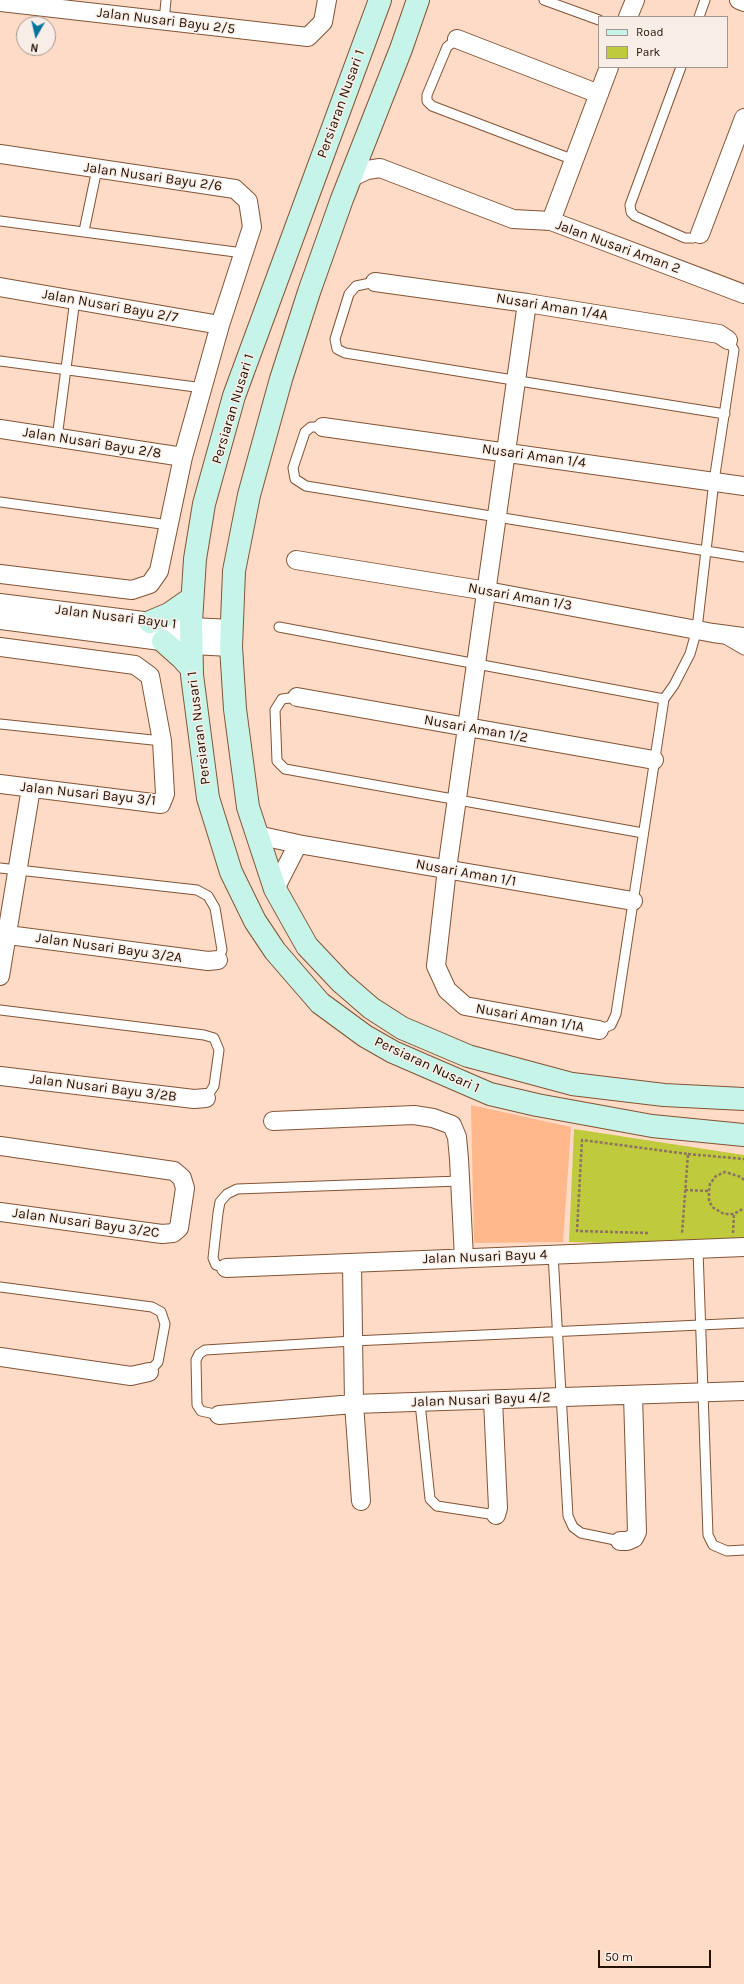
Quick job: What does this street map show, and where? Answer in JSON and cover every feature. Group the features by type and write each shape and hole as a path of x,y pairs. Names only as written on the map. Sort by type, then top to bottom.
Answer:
{"main road":[{"name":"Persiaran Nusari 1","path":"380,0 234,396 204,504 195,559 192,598 192,669 208,798 231,872 255,921 275,951 320,1003 365,1036 393,1052 490,1094 536,1106 652,1126 744,1135"},
{"name":"Persiaran Nusari 1","path":"418,0 401,49 350,178 309,292 281,378 249,495 234,571 232,638 235,709 248,807 276,889 307,946 341,982 371,1008 402,1028 468,1056 572,1084 664,1095 744,1099"},
{"path":"150,622 169,614 192,598"},
{"path":"163,641 192,669"}],"street":[{"name":"Jalan Nusari Bayu 2/5","path":"0,2 308,37 323,22 327,0"},
{"path":"628,16 635,0"},
{"path":"739,0 744,2"},
{"path":"457,39 599,94"},
{"path":"551,221 609,68"},
{"path":"700,234 744,118"},
{"name":"Jalan Nusari Aman 2","path":"364,143 372,156 400,177"},
{"name":"Jalan Nusari Bayu 2/6","path":"0,154 235,189 248,201 252,227 220,325 184,457 159,571 150,584 132,590 0,574"},
{"name":"Jalan Nusari Aman 2","path":"350,178 367,170 380,168 400,177 513,219 551,221 744,294"},
{"name":"Nusari Aman 1/4A","path":"375,282 527,303 719,334 728,340"},
{"name":"Jalan Nusari Bayu 2/7","path":"0,287 220,325"},
{"name":"Nusari Aman 1/1A","path":"527,303 447,869 436,966 447,990 465,1006 599,1030"},
{"name":"Nusari Aman 1/4","path":"323,427 744,486"},
{"name":"Jalan Nusari Bayu 2/8","path":"0,429 184,457"},
{"name":"Nusari Aman 1/3","path":"296,560 487,591 744,637"},
{"name":"Jalan Nusari Bayu 1","path":"0,603 150,622 191,636"},
{"name":"Jalan Nusari Bayu 1","path":"0,620 163,641 191,636 232,638"},
{"path":"0,647 135,665 150,676 162,741"},
{"name":"Nusari Aman 1/2","path":"297,697 654,760"},
{"name":"Jalan Nusari Bayu 3/1","path":"0,784 161,804 165,794 162,741"},
{"path":"0,976 3,934 18,870 31,788"},
{"name":"Nusari Aman 1/1","path":"257,835 298,844 633,901"},
{"path":"276,889 298,844"},
{"name":"Jalan Nusari Bayu 3/2A","path":"3,934 208,961 218,960"},
{"name":"Jalan Nusari Bayu 3/2B","path":"0,1076 194,1099 206,1098"},
{"path":"273,1121 414,1115 433,1118 452,1125 457,1137 464,1258"},
{"name":"Jalan Nusari Bayu 3/2C","path":"0,1146 174,1171 182,1178 185,1188 179,1228 173,1234 162,1234 0,1212"},
{"name":"Jalan Nusari Bayu 4","path":"226,1268 553,1254 698,1250 738,1241"},
{"path":"352,1263 354,1404 361,1501"},
{"path":"0,1357 131,1376 149,1372"},
{"name":"Jalan Nusari Bayu 4/2","path":"219,1415 354,1404 744,1392"},
{"path":"620,1541 627,1541 634,1538 637,1532 633,1395"},
{"path":"493,1400 498,1508 496,1514"}],"lane":[{"path":"164,21 166,0"},
{"path":"544,0 598,20"},
{"path":"699,16 706,0"},
{"path":"457,39 447,47 427,95 427,101 432,106 574,160"},
{"path":"681,68 630,205 631,212 635,216 685,238 693,238 700,234"},
{"path":"84,231 97,169"},
{"path":"0,221 243,253"},
{"path":"375,282 356,286 349,294 335,339 337,349 345,353 725,414"},
{"path":"57,438 75,299"},
{"path":"599,1030 611,1025 616,1014 664,699 674,685 690,654 705,631 706,551 714,481 734,350 728,340"},
{"path":"0,361 203,388"},
{"path":"323,427 311,427 304,432 293,468 295,478 306,486 744,557"},
{"path":"0,502 169,525"},
{"path":"279,626 664,699"},
{"path":"705,631 744,650"},
{"path":"297,697 282,699 275,710 277,761 285,769 643,833"},
{"path":"0,724 162,741"},
{"path":"0,868 197,890 208,896 215,908 222,950 218,960"},
{"path":"0,1010 204,1035 214,1038 219,1050 214,1086 206,1098"},
{"path":"226,1268 216,1266 213,1258 218,1213 220,1202 226,1194 237,1189 460,1181"},
{"path":"698,1250 708,1535 713,1545 727,1551 744,1550"},
{"path":"553,1254 568,1516 573,1527 581,1533 620,1541"},
{"path":"0,1287 152,1306 161,1312 165,1324 158,1362 149,1372"},
{"path":"219,1415 201,1411 197,1405 196,1360 199,1354 205,1350 353,1341 744,1324"},
{"path":"420,1403 430,1499 438,1506 496,1514"}],"path":[{"path":"652,1233 577,1231 582,1140 688,1154 744,1159"},
{"path":"674,1234 682,1234 688,1154"},
{"path":"744,1180 741,1177 725,1172 716,1176 710,1184 709,1191 712,1207 724,1214 734,1214 744,1208"},
{"path":"685,1190 709,1191"},
{"path":"734,1214 738,1241"}],"green space":[{"path":"574,1129 744,1155 744,1246 569,1242"}],"building":[{"path":"471,1105 571,1127 563,1242 474,1243"}]}
